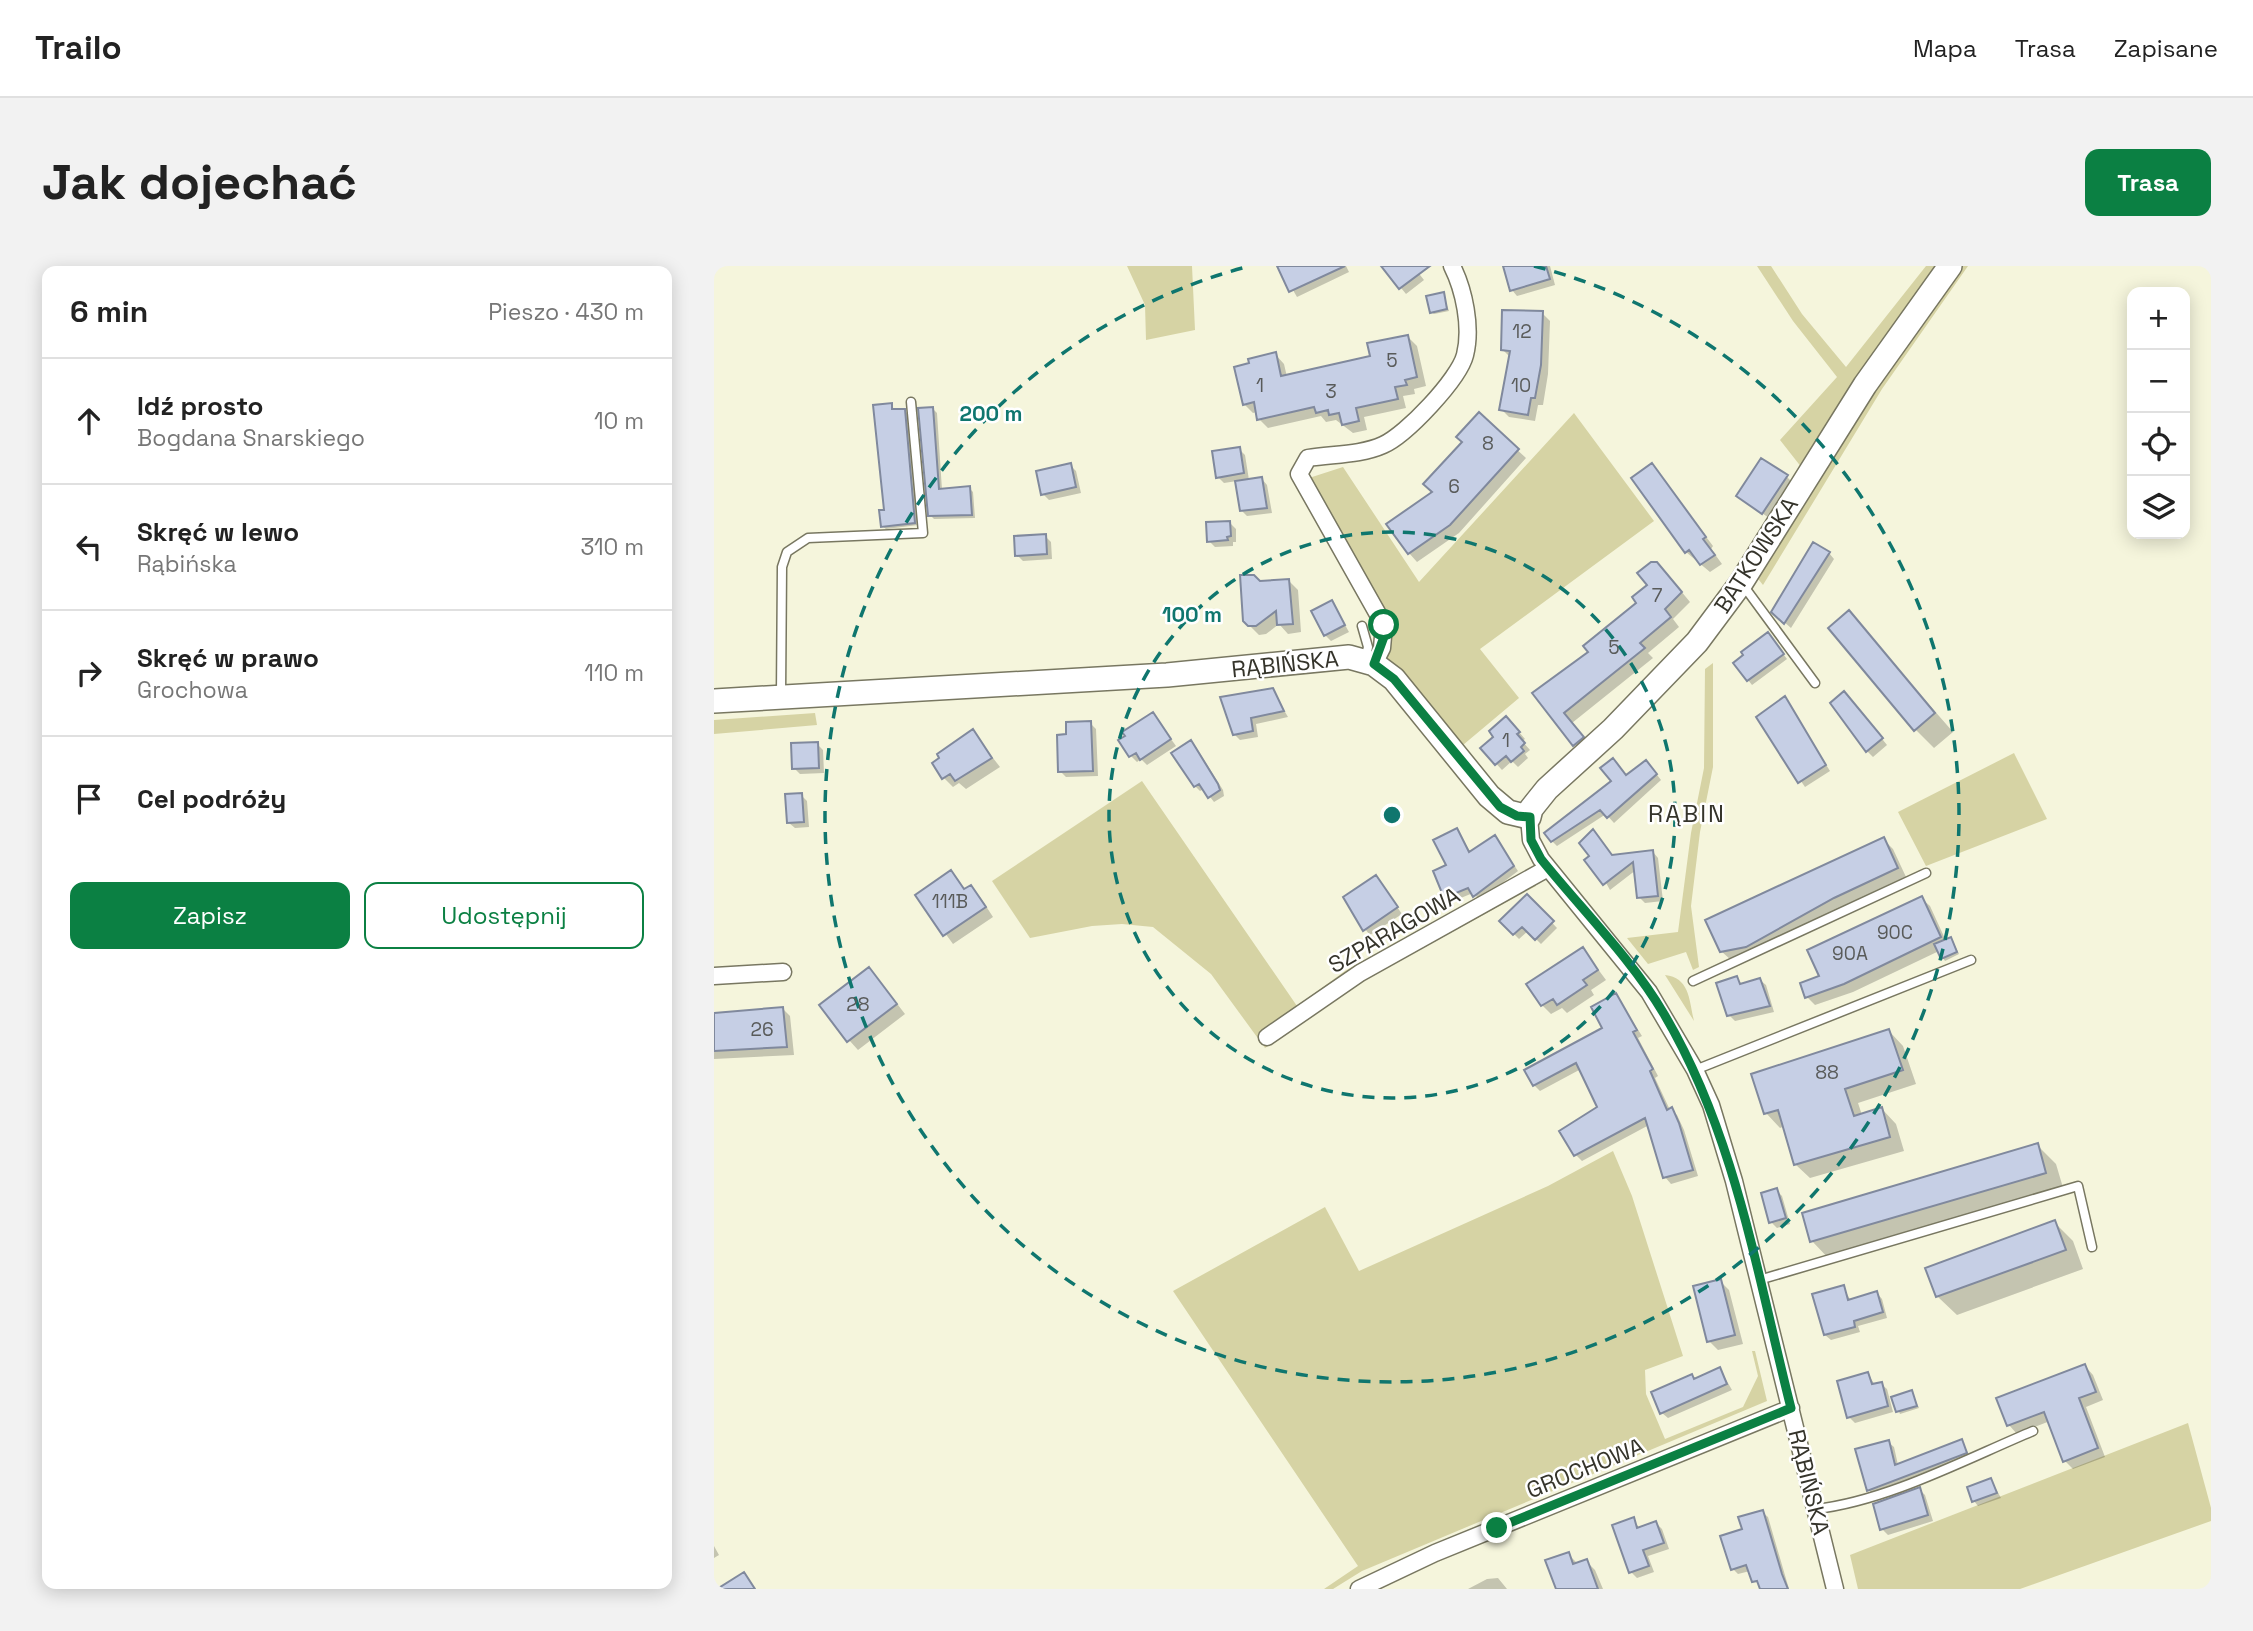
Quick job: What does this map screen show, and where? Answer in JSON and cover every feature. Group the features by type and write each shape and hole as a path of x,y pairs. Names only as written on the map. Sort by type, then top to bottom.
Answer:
{"street":[{"path":"1451,266 1462,287 1465,300 1465,354 1456,373 1425,410 1383,445 1308,458 1299,474 1384,625 1385,634 1369,662 1394,679 1494,802 1517,816 1530,817"},
{"name":"BATKOWSKA","path":"1530,817 1536,802 1547,789 1613,729 1697,642 1741,583 1865,385 1950,266"},
{"name":"RĄBIŃSKA","path":"714,701 1213,672 1341,658 1369,662"},
{"name":"RĄBIŃSKA","path":"1530,817 1534,848 1649,992 1695,1070 1723,1141 1835,1589"},
{"name":"SZPARAGOWA","path":"1267,1037 1360,973 1548,868"},
{"path":"714,976 783,972"},
{"name":"GROCHOWA","path":"1359,1589 1435,1553 1791,1408"}],"lane":[{"path":"781,697 782,567 787,552 797,543 822,536 923,533 911,402"},
{"path":"1741,583 1815,683"},
{"path":"1362,626 1369,662"},
{"path":"1693,981 1926,873"},
{"path":"1695,1070 1972,960"},
{"path":"1759,1280 2078,1186 2092,1247"},
{"path":"1816,1509 1837,1507 1902,1485 2033,1432"}],"shaded area":[{"path":"1127,266 1192,266 1195,330 1146,340 1145,305"},
{"path":"1757,266 1771,266 1802,314 1846,367 1926,266 1940,266 1802,468 1780,440 1837,377 1793,321"},
{"path":"1957,266 1968,266 1882,389 1763,585 1755,575 1871,389"},
{"path":"1574,413 1654,521 1480,649 1519,698 1463,745 1387,661 1391,622 1309,478 1343,467 1419,582"},
{"path":"1713,663 1713,767 1700,832 1691,906 1699,967 1693,970 1686,952 1648,964 1627,938 1678,932 1691,833 1704,768 1705,669"},
{"path":"815,713 817,725 714,734 714,720"},
{"path":"2014,753 2047,819 1926,866 1898,812"},
{"path":"1142,781 1297,1006 1345,971 1526,873 1536,886 1357,984 1265,1048 1211,974 1153,927 1122,924 1092,926 1030,938 992,881"},
{"path":"1665,975 1684,985 1694,1021"},
{"path":"1613,1151 1632,1196 1683,1356 1645,1370 1646,1394 1665,1439 1743,1407 1758,1376 1752,1351 1755,1351 1767,1401 1362,1571 1333,1589 1324,1589 1358,1566 1173,1291 1325,1207 1359,1271 1548,1186"},
{"path":"2188,1423 2211,1508 2211,1521 2020,1589 1858,1589 1850,1555"}],"building":[{"path":"1277,266 1345,266 1289,292"},
{"path":"1381,266 1430,266 1399,289"},
{"path":"1503,266 1546,266 1550,279 1510,291"},
{"path":"1444,292 1447,309 1430,313 1426,296"},
{"path":"1502,310 1543,311 1541,365 1535,398 1531,398 1528,415 1499,410 1510,351 1501,350"},
{"path":"1408,335 1417,377 1405,380 1407,385 1395,387 1398,399 1356,408 1359,421 1342,425 1339,413 1329,415 1328,410 1316,413 1314,407 1257,420 1254,402 1243,405 1234,367 1249,363 1248,359 1276,352 1281,376 1370,356 1367,343"},
{"path":"892,403 892,409 905,409 915,523 881,527 879,510 884,510 873,405"},
{"path":"933,407 939,489 970,486 972,515 928,516 918,408"},
{"path":"1479,412 1519,449 1450,525 1408,554 1386,524 1432,492 1423,484 1462,442 1456,437"},
{"path":"1240,447 1244,473 1216,478 1212,451"},
{"path":"1761,458 1788,475 1762,514 1736,496"},
{"path":"1071,463 1076,487 1041,495 1036,471"},
{"path":"1652,463 1706,537 1703,539 1715,555 1700,565 1689,550 1685,553 1631,478"},
{"path":"1262,477 1267,508 1240,511 1235,481"},
{"path":"1230,521 1231,536 1227,537 1228,540 1207,542 1206,522"},
{"path":"1046,534 1047,554 1015,556 1014,536"},
{"path":"1813,542 1830,552 1784,624 1771,612"},
{"path":"1651,562 1657,562 1682,592 1665,609 1671,617 1640,643 1645,648 1564,713 1584,737 1573,746 1532,693 1588,652 1583,646 1636,603 1632,597 1647,585 1637,573"},
{"path":"1240,575 1254,575 1260,581 1289,579 1293,624 1277,625 1276,611 1256,626 1248,626 1243,621"},
{"path":"1332,600 1345,625 1324,636 1311,611"},
{"path":"1849,610 1935,713 1914,731 1828,628"},
{"path":"1768,632 1784,654 1747,681 1733,663 1743,655 1741,652"},
{"path":"1273,688 1284,711 1251,718 1253,731 1233,735 1220,697"},
{"path":"1844,691 1883,738 1866,752 1830,703"},
{"path":"1785,696 1826,765 1798,783 1756,717"},
{"path":"1153,712 1171,739 1140,760 1136,753 1129,757 1118,740 1125,736 1122,732"},
{"path":"1506,716 1520,732 1517,734 1525,743 1521,747 1524,751 1511,762 1506,756 1495,765 1480,748 1493,737 1489,731"},
{"path":"1091,721 1093,771 1058,772 1057,735 1066,734 1066,722"},
{"path":"973,729 992,758 955,781 950,774 942,779 932,763 939,758 937,754"},
{"path":"1191,740 1220,790 1208,798 1199,784 1194,787 1171,753"},
{"path":"818,742 819,768 792,769 791,743"},
{"path":"1613,758 1626,775 1646,760 1657,774 1607,818 1600,810 1551,842 1544,833 1611,781 1600,768"},
{"path":"802,793 804,822 787,823 785,794"},
{"path":"1457,828 1469,852 1495,835 1514,866 1473,897 1468,888 1444,898 1433,871 1446,865 1433,840"},
{"path":"1593,829 1612,855 1653,850 1658,896 1637,898 1633,862 1603,885 1584,860 1589,856 1579,843"},
{"path":"1884,837 1898,868 1834,898 1746,947 1720,952 1705,920"},
{"path":"951,870 964,889 971,885 986,907 943,936 915,895"},
{"path":"1376,875 1398,907 1363,931 1343,897"},
{"path":"1527,894 1554,921 1535,940 1522,927 1513,935 1499,921"},
{"path":"1922,896 1941,937 1844,984 1805,998 1800,983 1819,976 1807,950"},
{"path":"1951,937 1957,952 1941,959 1934,944"},
{"path":"1583,947 1598,970 1583,980 1587,985 1557,1005 1553,999 1541,1006 1526,984"},
{"path":"869,967 897,1004 847,1042 819,1005"},
{"path":"1737,976 1740,984 1760,978 1770,1006 1727,1016 1716,983"},
{"path":"1616,993 1637,1030 1633,1032 1653,1069 1650,1071 1667,1110 1672,1107 1679,1123 1693,1170 1663,1178 1645,1118 1574,1156 1559,1131 1597,1107 1576,1063 1533,1086 1524,1070 1602,1028 1591,1007"},
{"path":"783,1007 787,1047 714,1051 714,1013"},
{"path":"1889,1029 1903,1070 1845,1089 1854,1116 1882,1107 1890,1137 1794,1165 1778,1110 1764,1114 1751,1074"},
{"path":"2038,1143 2046,1173 1810,1242 1802,1213"},
{"path":"1777,1188 1786,1218 1769,1223 1761,1193"},
{"path":"2055,1220 2066,1250 1936,1297 1925,1268"},
{"path":"1721,1279 1735,1335 1707,1342 1693,1286"},
{"path":"1844,1285 1848,1300 1877,1291 1883,1312 1854,1321 1855,1327 1824,1335 1812,1294"},
{"path":"2085,1364 2096,1392 2079,1398 2098,1448 2063,1462 2044,1412 2007,1426 1996,1398"},
{"path":"1720,1367 1727,1384 1660,1414 1651,1392 1692,1374 1694,1379"},
{"path":"1868,1372 1872,1384 1882,1382 1888,1406 1847,1418 1837,1381"},
{"path":"1912,1390 1917,1406 1896,1412 1891,1397"},
{"path":"1962,1439 1967,1453 1867,1491 1855,1449 1889,1440 1895,1465"},
{"path":"1991,1478 1997,1493 1972,1502 1967,1487"},
{"path":"1920,1487 1928,1515 1880,1530 1873,1504"},
{"path":"1763,1510 1788,1589 1760,1589 1757,1581 1752,1582 1746,1565 1731,1570 1720,1536 1742,1529 1738,1517"},
{"path":"1634,1517 1637,1528 1656,1521 1664,1543 1643,1550 1649,1566 1629,1573 1612,1525"},
{"path":"1569,1552 1573,1564 1587,1559 1598,1589 1556,1589 1545,1560"},
{"path":"744,1572 755,1589 717,1589"}],"district":[{"name":"RĄBIN","path":"1687,813"}],"route":[{"path":"1384,625 1382,648 1374,664 1394,679 1500,807 1517,816 1530,817 1531,840 1541,859 1635,972 1663,1012 1695,1070 1723,1141 1791,1408 1497,1528"}]}
